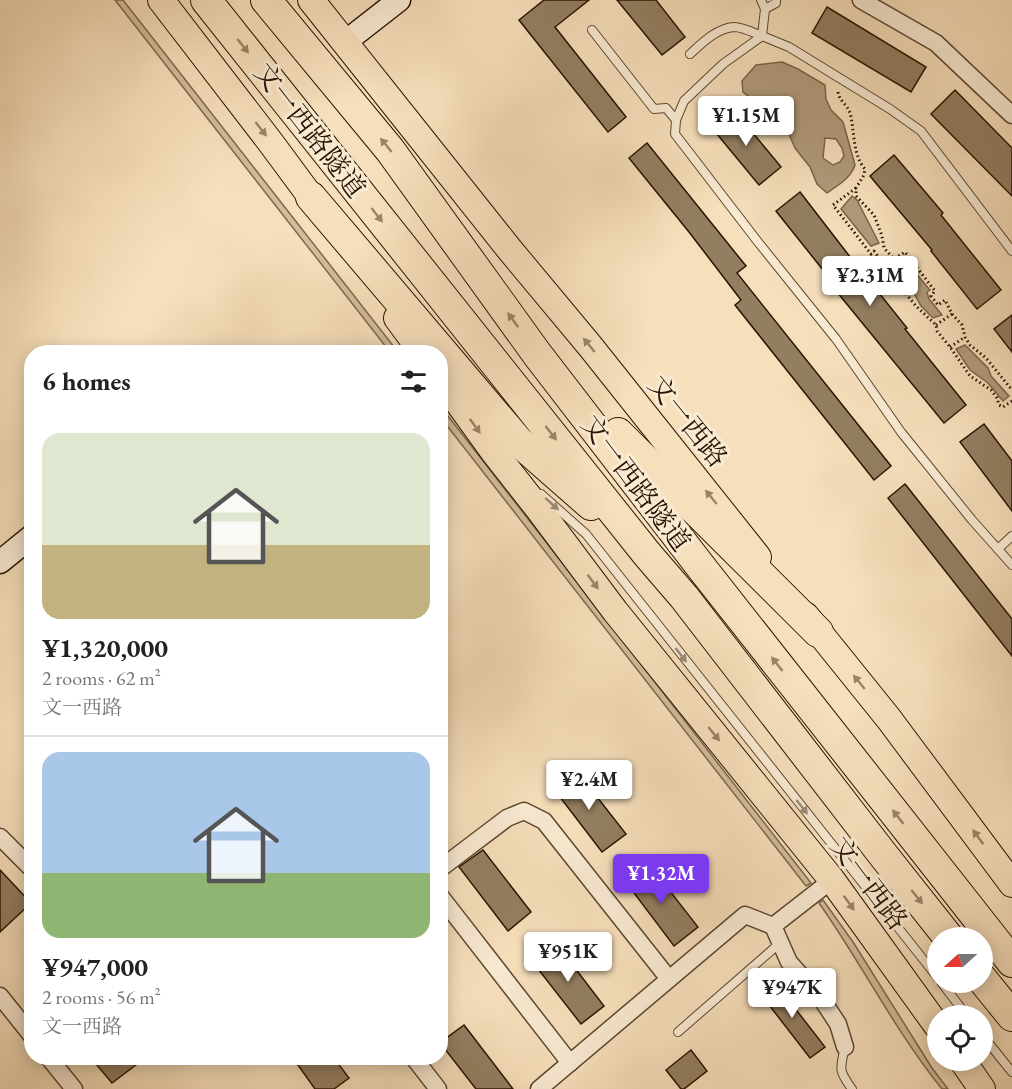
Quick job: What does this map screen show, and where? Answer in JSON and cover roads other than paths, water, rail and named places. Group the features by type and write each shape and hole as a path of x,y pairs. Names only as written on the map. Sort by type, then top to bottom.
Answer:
{"highway":[{"name":"文一西路隧道","path":"206,0 647,554 684,597 940,927"},
{"name":"文一西路隧道","path":"266,0 390,150 537,354 701,567 1012,962"},
{"path":"311,197 437,345"},
{"path":"537,354 818,632"},
{"path":"448,358 518,441 647,554"},
{"path":"993,993 1012,1016"}],"main road":[{"path":"161,0 311,197 417,345"},
{"name":"文一西路","path":"311,0 896,728 1012,884"},
{"name":"文一西路","path":"448,389 615,611 832,879 927,1012"},
{"path":"970,1071 982,1089"}],"street":[{"path":"344,43 399,0"},
{"path":"861,0 936,43 1012,115"},
{"path":"0,562 24,542"},
{"path":"448,863 507,818 524,811 544,821 669,979"},
{"path":"0,837 24,861"},
{"path":"773,926 832,879"},
{"path":"448,906 570,1063"},
{"path":"539,1089 745,915 773,926 789,962 821,998 838,1024 845,1047"},
{"path":"1,998 24,1026"},
{"path":"55,1065 74,1089"},
{"path":"419,1065 438,1089"}],"lane":[{"path":"761,0 765,9 762,36 723,64 684,101 676,120 675,134 836,339 901,432 972,520 1012,565"},
{"path":"765,9 776,3 776,0"},
{"path":"690,54 706,39 723,30 735,27 789,47 890,109 921,131 1012,251"},
{"path":"592,30 654,109 666,108 676,120"},
{"path":"493,451 586,534 927,964"},
{"path":"998,549 1012,536"},
{"path":"678,1032 780,943"},
{"path":"949,993 959,1005"},
{"path":"845,1047 840,1067 844,1079 852,1089"},
{"path":"993,1049 1012,1072"}]}
